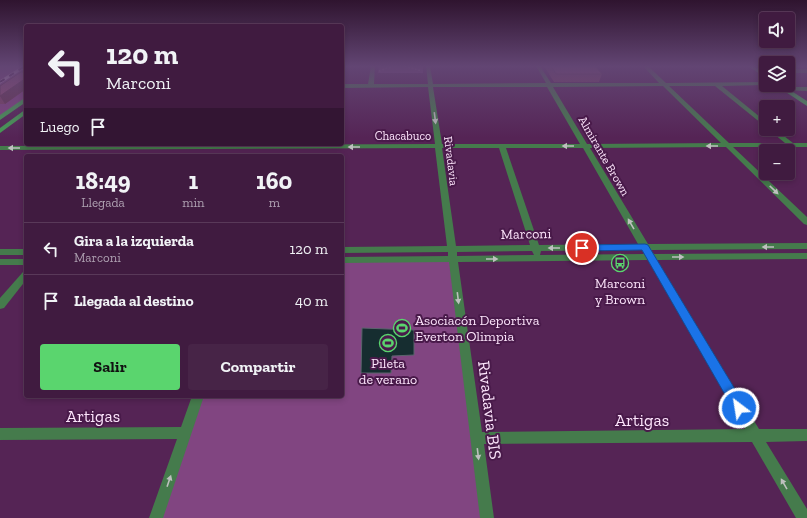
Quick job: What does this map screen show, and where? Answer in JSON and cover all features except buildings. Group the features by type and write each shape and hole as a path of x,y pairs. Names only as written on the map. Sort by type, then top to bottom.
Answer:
{"main road":[{"path":"788,92 807,104"},
{"path":"0,118 24,100"},
{"path":"0,131 24,113"}],"street":[{"name":"Rivadavia","path":"432,90 452,254"},
{"name":"Almirante Brown","path":"552,90 804,518"},
{"path":"672,90 807,222"},
{"path":"724,90 759,119"},
{"path":"779,136 789,144"},
{"name":"Chacabuco","path":"344,145 759,146"},
{"name":"Chacabuco","path":"795,146 807,145"},
{"path":"125,154 131,146"},
{"name":"Chacabuco","path":"0,148 211,146"},
{"path":"502,146 539,258"},
{"name":"Marconi","path":"344,250 539,258 807,246"},
{"name":"Marconi","path":"344,260 535,248 807,256"},
{"path":"0,252 24,252"},
{"name":"Rivadavia BIS","path":"452,254 487,518"},
{"path":"0,262 24,262"},
{"path":"0,305 24,276"},
{"path":"156,518 197,398"},
{"name":"Artigas","path":"0,434 186,433"},
{"name":"Artigas","path":"476,438 807,435"}],"shaded area":[{"path":"0,90 24,90 24,100 0,118"},
{"name":"Asociacón Deportiva Everton Olimpia","path":"453,259 487,518 156,518 197,398 344,398 344,260"},
{"name":"Pileta de verano","path":"362,328 414,330 414,355 392,356 391,373 361,373"}],"place":[{"name":"Marconi y Brown","path":"620,263"},
{"name":"Asociacón Deportiva Everton Olimpia","path":"402,328"},
{"name":"Pileta de verano","path":"388,343"}],"route":[{"path":"582,248 645,247 739,408"}]}
